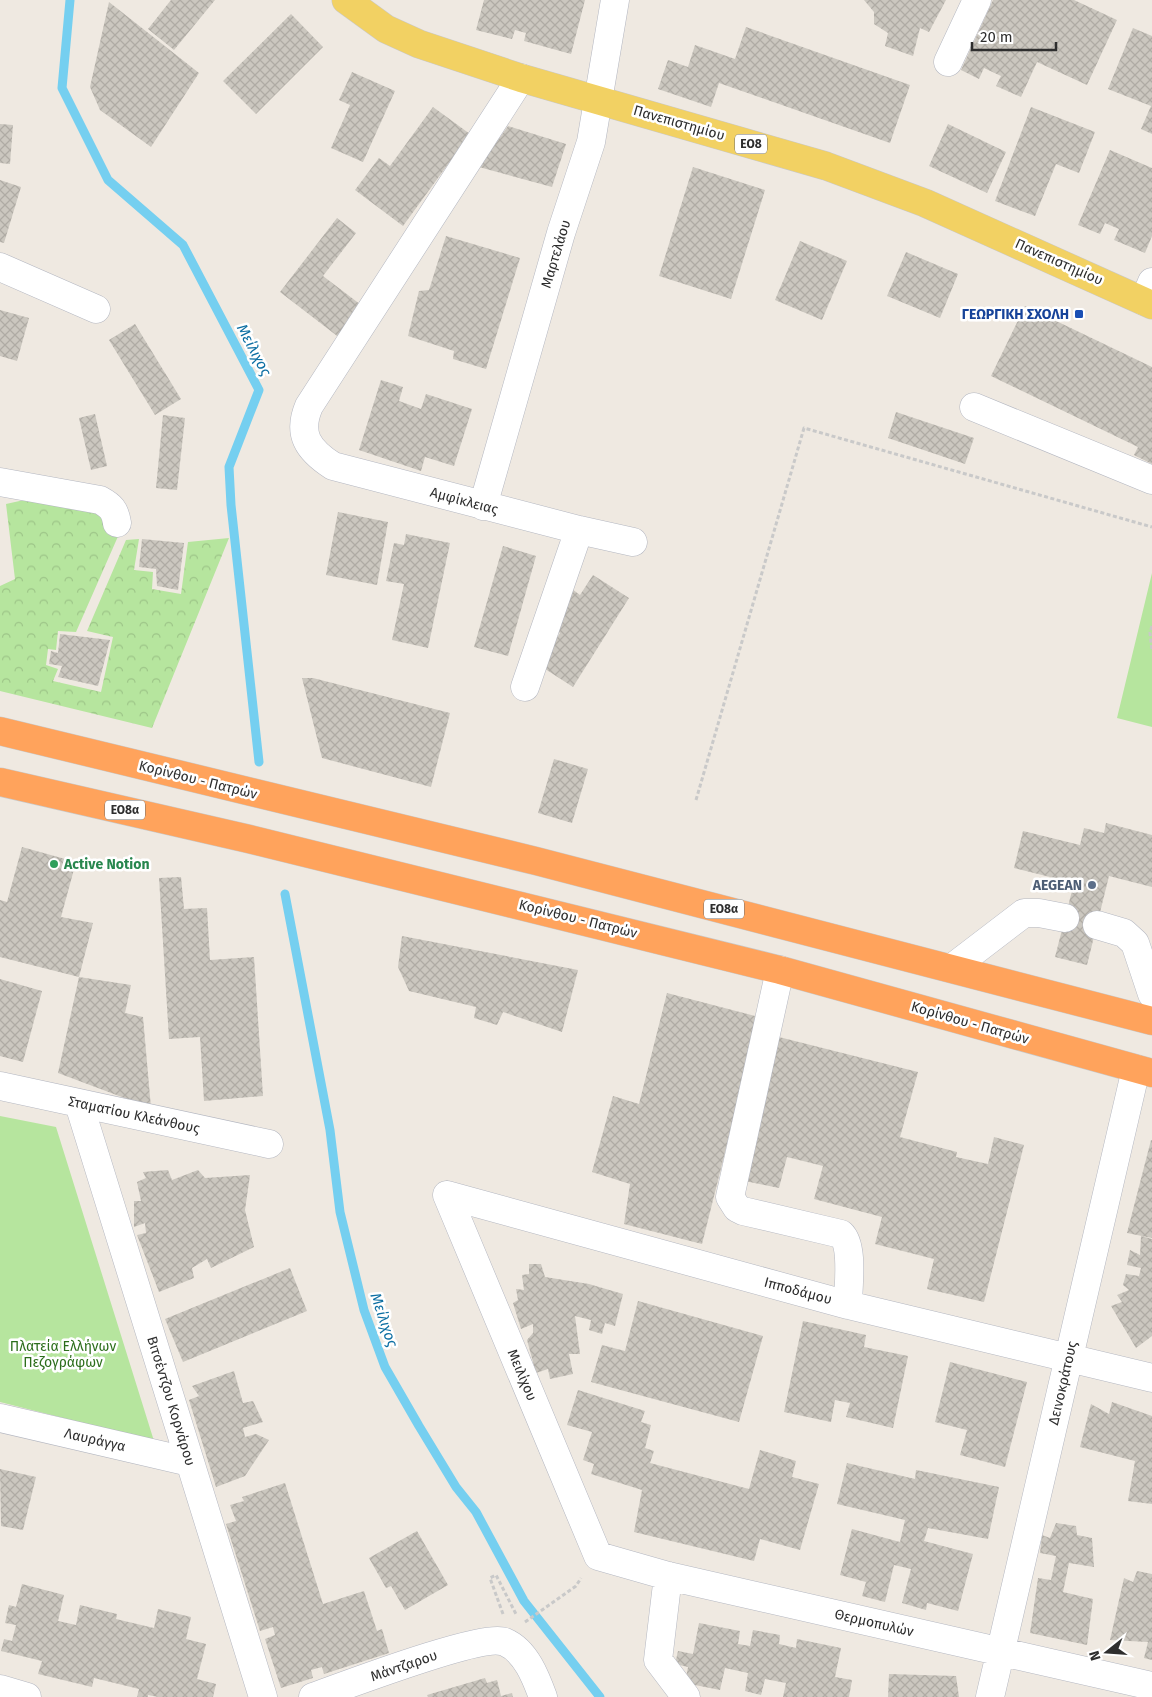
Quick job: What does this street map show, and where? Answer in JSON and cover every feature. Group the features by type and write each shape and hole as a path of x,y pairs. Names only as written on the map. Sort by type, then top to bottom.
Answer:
{"highway":[{"name":"Κορίνθου - Πατρών","path":"0,731 536,861 1152,1021"},
{"name":"Κορίνθου - Πατρών","path":"0,782 304,852 780,970 1144,1071"}],"main road":[{"name":"Πανεπιστημίου","path":"346,0 370,19 403,38 521,78 791,155 925,203 1149,296"}],"street":[{"name":"Μαρτελάου","path":"483,506 561,233 591,142 600,100 616,0"},
{"path":"948,62 977,0"},
{"name":"Αμφίκλειας","path":"521,78 309,406 302,427 306,439 317,454 333,466 483,506 633,542"},
{"path":"0,267 96,309"},
{"path":"974,407 1152,480"},
{"path":"0,482 100,500 111,506 116,513 117,523"},
{"path":"525,687 578,530"},
{"path":"952,968 1024,913 1039,913 1065,918"},
{"path":"1097,925 1124,933 1135,943 1152,994"},
{"path":"780,970 730,1197 737,1208 743,1211 841,1234 848,1248 848,1305"},
{"name":"Δεινοκράτους","path":"990,1697 1068,1358 1144,1071"},
{"name":"Σταματίου Κλεάνθους","path":"0,1086 268,1144"},
{"name":"Βιτσέντζου Κορνάρου","path":"80,1104 263,1697"},
{"name":"Ιπποδάμου","path":"447,1195 848,1305 1152,1378"},
{"name":"Μειλίχου","path":"447,1195 598,1556"},
{"name":"Λαυράγγα","path":"0,1418 190,1462"},
{"name":"Θερμοπυλών","path":"598,1556 668,1576 1152,1686"},
{"path":"668,1576 658,1660 686,1697"},
{"path":"496,1640 514,1648 522,1657 543,1697"},
{"name":"Μάντζαρου","path":"313,1697 444,1653 496,1640"},
{"path":"0,1689 27,1697"}],"path":[{"path":"696,800 804,428 1152,527"},
{"path":"1152,626 1150,633 1152,651"},
{"path":"496,1640 509,1629 490,1578 496,1575 522,1625 576,1586 598,1556"}],"green space":[{"path":"33,498 92,498 123,525 76,632 58,631 56,650 48,649 46,665 58,669 53,681 101,692 113,637 87,631 126,540 139,539 134,570 153,572 152,589 181,594 188,542 229,538 152,728 0,691 0,586 15,579 6,504"},
{"path":"1152,573 1152,727 1117,718"},
{"name":"Πλατεία Ελλήνων Πεζογράφων","path":"0,1116 56,1127 154,1441 0,1402"}],"building":[{"path":"171,0 215,0 174,50 148,29"},
{"path":"484,0 585,0 571,54 524,41 526,33 515,30 512,39 476,30"},
{"path":"864,0 946,0 929,32 920,28 913,56 885,46 888,33 874,24 874,12"},
{"path":"993,0 1074,0 1117,20 1087,85 1037,62 1021,97 996,86 1001,76 984,68 979,79 961,70"},
{"path":"109,2 199,73 151,147 100,110 90,87"},
{"path":"291,14 323,47 256,114 223,81"},
{"path":"746,27 910,85 890,143 719,83 711,107 658,89 668,60 688,67 695,45 735,59"},
{"path":"1133,28 1152,36 1152,134 1141,129 1151,106 1108,89"},
{"path":"352,72 395,91 363,162 331,148 350,105 339,100"},
{"path":"433,107 470,134 403,226 355,190 379,158 390,166"},
{"path":"1031,107 1095,132 1079,173 1056,164 1035,216 995,201"},
{"path":"0,124 13,125 10,164 0,163"},
{"path":"948,124 1006,152 987,193 929,166"},
{"path":"508,126 566,144 552,187 479,167"},
{"path":"1110,150 1152,168 1152,236 1145,253 1114,240 1119,229 1105,223 1100,234 1078,225"},
{"path":"693,167 765,190 731,299 659,276"},
{"path":"0,180 21,187 4,243 0,242"},
{"path":"337,218 356,233 323,276 369,311 345,342 280,292"},
{"path":"446,236 520,258 486,369 453,359 454,351 408,336 419,291 429,290"},
{"path":"800,241 847,261 822,320 775,300"},
{"path":"906,252 958,274 940,318 887,296"},
{"path":"1025,306 1152,367 1152,464 1134,455 1138,447 991,376"},
{"path":"0,310 29,318 17,361 0,356"},
{"path":"135,324 181,399 155,415 109,340"},
{"path":"381,380 403,387 399,401 421,409 426,394 472,409 454,466 425,457 421,471 359,450"},
{"path":"896,412 974,438 965,464 888,438"},
{"path":"95,414 107,466 91,470 79,418"},
{"path":"163,415 185,418 177,490 156,488"},
{"path":"338,512 388,522 377,585 326,575"},
{"path":"406,534 450,543 428,648 392,640 404,584 386,581 394,543 404,545"},
{"path":"142,539 184,543 178,590 157,586 156,569 139,567"},
{"path":"503,546 536,556 508,656 474,647"},
{"path":"593,575 629,598 573,687 539,665 560,633 549,626 572,589 580,595"},
{"path":"60,634 110,640 98,686 58,677 62,666 49,664 51,651 58,653"},
{"path":"302,678 313,678 450,713 431,787 322,758"},
{"path":"554,759 588,769 572,823 538,813"},
{"path":"1106,823 1152,835 1152,887 1109,876 1087,965 1055,957 1074,883 1014,868 1023,831 1080,845 1084,828 1104,833"},
{"path":"22,847 76,862 61,917 93,923 79,977 0,957 0,900 7,902"},
{"path":"181,877 184,909 207,908 210,960 254,957 263,1096 204,1101 200,1037 169,1039 159,878"},
{"path":"402,936 578,970 562,1032 503,1012 497,1025 474,1018 476,1007 409,991 398,967"},
{"path":"79,977 131,985 125,1013 143,1017 151,1108 58,1073"},
{"path":"0,979 42,991 23,1062 0,1056"},
{"path":"667,993 759,1017 702,1244 624,1224 630,1184 592,1172 613,1096 639,1104"},
{"path":"775,1036 918,1072 900,1137 957,1152 956,1157 988,1164 994,1137 1024,1145 984,1302 927,1289 934,1259 875,1244 882,1217 814,1199 823,1166 787,1157 779,1188 740,1180"},
{"path":"1152,1140 1152,1238 1127,1233"},
{"path":"168,1170 172,1180 198,1170 205,1178 250,1175 245,1210 254,1247 211,1268 207,1259 192,1268 194,1278 159,1292 137,1235 146,1233 145,1223 134,1227 134,1201 141,1201 137,1182 146,1178 143,1172"},
{"path":"1141,1236 1152,1239 1152,1336 1136,1348 1111,1306 1122,1302 1117,1295 1129,1290 1123,1285 1126,1274 1139,1276 1141,1268 1127,1265 1130,1250 1140,1255"},
{"path":"529,1264 541,1264 545,1277 589,1284 623,1294 615,1326 605,1323 602,1334 589,1330 591,1320 575,1316 580,1354 569,1354 573,1374 550,1379 548,1369 536,1373 527,1340 533,1333 533,1324 521,1329 513,1303 518,1300 516,1289 524,1290 522,1275 529,1274"},
{"path":"290,1268 307,1311 183,1362 165,1319"},
{"path":"638,1301 763,1336 739,1422 591,1382 602,1345 625,1351"},
{"path":"803,1321 866,1335 864,1347 908,1356 893,1428 846,1417 850,1403 835,1400 831,1422 784,1412"},
{"path":"950,1362 1027,1382 1005,1467 960,1455 967,1430 935,1422"},
{"path":"234,1371 243,1403 253,1401 263,1422 243,1428 245,1437 256,1434 269,1440 245,1476 216,1487 189,1400 199,1396 192,1386"},
{"path":"578,1390 645,1411 641,1422 651,1425 645,1448 654,1451 650,1463 749,1489 760,1450 796,1461 792,1477 819,1484 800,1550 760,1539 754,1561 634,1532 642,1490 591,1474 594,1464 583,1460 592,1432 567,1425"},
{"path":"1112,1402 1152,1416 1152,1504 1128,1501 1135,1461 1080,1447 1091,1404 1109,1414"},
{"path":"847,1463 915,1479 916,1470 999,1487 988,1539 928,1528 924,1541 973,1554 958,1611 927,1603 926,1610 902,1603 911,1569 894,1565 885,1602 862,1596 866,1582 840,1575 852,1529 900,1542 905,1520 837,1504"},
{"path":"0,1469 36,1477 23,1530 1,1526"},
{"path":"285,1483 323,1604 364,1591 377,1631 382,1629 389,1653 324,1674 322,1667 311,1670 313,1678 281,1688 265,1639 275,1635 273,1627 260,1631 226,1524 236,1521 230,1505 244,1501 242,1497"},
{"path":"1056,1523 1076,1526 1077,1535 1092,1538 1094,1567 1069,1563 1063,1592 1093,1599 1087,1645 1030,1633 1038,1578 1051,1580 1056,1556 1040,1553 1042,1535 1050,1538"},
{"path":"417,1531 448,1585 405,1610 391,1586 386,1588 369,1558"},
{"path":"1137,1571 1152,1574 1152,1660 1144,1658 1148,1642 1110,1640 1124,1578 1133,1582"},
{"path":"22,1584 64,1595 58,1621 76,1625 80,1605 117,1614 116,1619 154,1628 158,1609 191,1617 186,1639 206,1644 197,1679 216,1684 213,1697 158,1697 148,1695 148,1697 137,1697 139,1689 94,1678 92,1687 38,1674 42,1661 1,1651 4,1639 12,1641 16,1625 5,1623 9,1605 16,1607"},
{"path":"699,1623 740,1631 738,1644 750,1646 753,1630 780,1635 779,1644 796,1648 797,1639 841,1648 835,1677 852,1680 849,1697 783,1697 786,1683 765,1679 761,1695 745,1691 748,1673 725,1668 720,1690 685,1683 688,1667 675,1664 678,1651 693,1654"},
{"path":"889,1674 956,1676 959,1697 888,1697"},
{"path":"485,1678 487,1683 497,1680 501,1696 512,1693 513,1697 428,1697 427,1695"}],"waterway":[{"name":"Μείλιχος","path":"70,0 62,88 108,180 183,245 259,390 229,467 231,505 259,762"},
{"name":"Μείλιχος","path":"285,894 330,1130 340,1212 364,1310 385,1367 456,1487 476,1512 524,1601 600,1697"}],"place":[{"name":"ΓΕΩΡΓΙΚΗ ΣΧΟΛΗ","path":"1079,314"},
{"name":"Active Notion","path":"54,864"},
{"name":"AEGEAN","path":"1092,885"}]}
